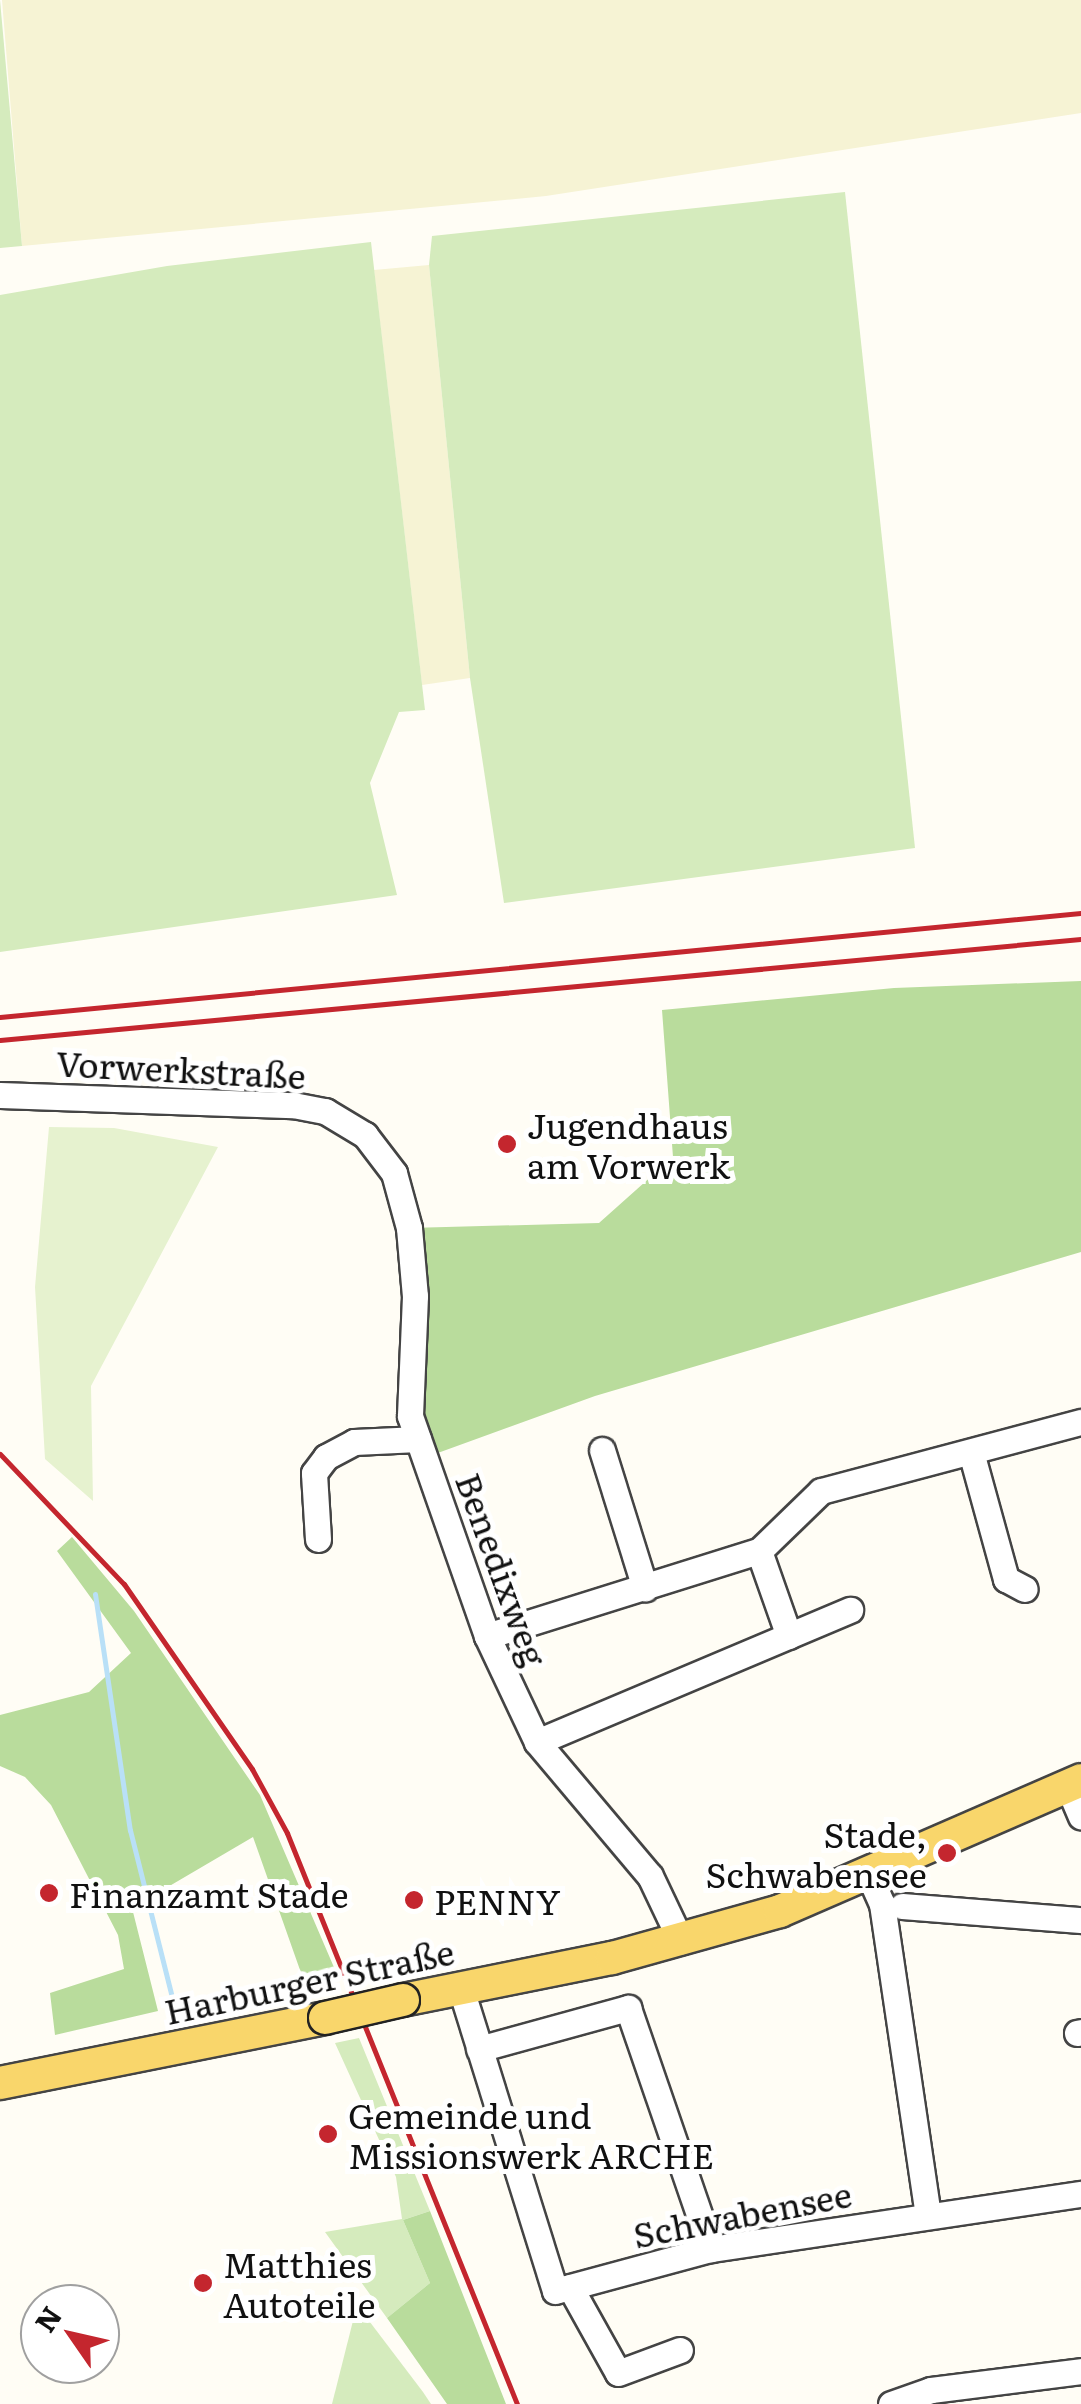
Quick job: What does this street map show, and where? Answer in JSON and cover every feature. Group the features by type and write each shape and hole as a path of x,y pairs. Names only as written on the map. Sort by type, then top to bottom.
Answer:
{"main road":[{"name":"Harburger Straße","path":"0,2084 681,1941 780,1911 1077,1794"}],"street":[{"name":"Vorwerkstraße","path":"0,1095 309,1108 365,1135 394,1173"},
{"name":"Benedixweg","path":"394,1173 408,1228 415,1296 410,1416 487,1636 537,1742 650,1876 681,1941"},
{"path":"487,1636 760,1551 821,1492 1081,1422"},
{"path":"318,1539 314,1472 326,1457 354,1442 418,1439"},
{"path":"602,1450 646,1588"},
{"path":"970,1452 1006,1578 1025,1589"},
{"path":"760,1551 789,1636"},
{"path":"537,1742 850,1610"},
{"path":"868,1875 882,1904 928,2214"},
{"path":"902,1906 1081,1920"},
{"path":"462,1989 478,2049 563,2289 618,2373 680,2350"},
{"path":"478,2049 628,2008 711,2249"},
{"name":"Schwabensee","path":"563,2289 711,2249 1081,2194"},
{"path":"892,2404 931,2390 1081,2371"}],"shaded area":[{"path":"2,0 1081,0 1081,113 546,196 22,246"},
{"path":"429,265 470,678 422,685 374,270"}],"green space":[{"path":"0,0 22,246 0,248"},
{"path":"845,192 915,848 504,903 470,678 429,265 432,236"},
{"path":"371,242 425,710 399,712 370,783 397,895 0,952 0,295 167,266"},
{"path":"1081,981 1081,1252 595,1396 424,1458 409,1228 599,1223 673,1157 662,1010 894,988"},
{"path":"49,1127 114,1128 218,1147 91,1386 93,1501 45,1459 35,1287"},
{"path":"72,1537 134,1611 260,1795 339,1979 306,1987 253,1837 132,1908 158,2011 55,2035 50,1993 124,1969 118,1935 51,1805 25,1777 0,1766 0,1715 89,1692 131,1653 57,1551"},
{"path":"359,2038 430,2211 403,2220 430,2283 387,2318 325,2232 402,2219 396,2177 335,2043"},
{"path":"430,2211 506,2404 447,2404 387,2318 430,2283 403,2220"},
{"path":"357,2305 423,2392 431,2404 332,2404"}],"waterway":[{"path":"95,1594 130,1830 178,2021"}],"railway":[{"path":"0,1017 1081,913"},
{"path":"0,1040 1081,939"},
{"path":"0,1454 124,1584 252,1769 287,1833 517,2404"}],"place":[{"name":"Jugendhaus am Vorwerk","path":"507,1144"},
{"name":"Stade, Schwabensee","path":"947,1853"},
{"name":"Finanzamt Stade","path":"49,1893"},
{"name":"PENNY","path":"414,1900"},
{"name":"Gemeinde und Missionswerk ARCHE","path":"328,2134"},
{"name":"Matthies Autoteile","path":"203,2283"}]}
